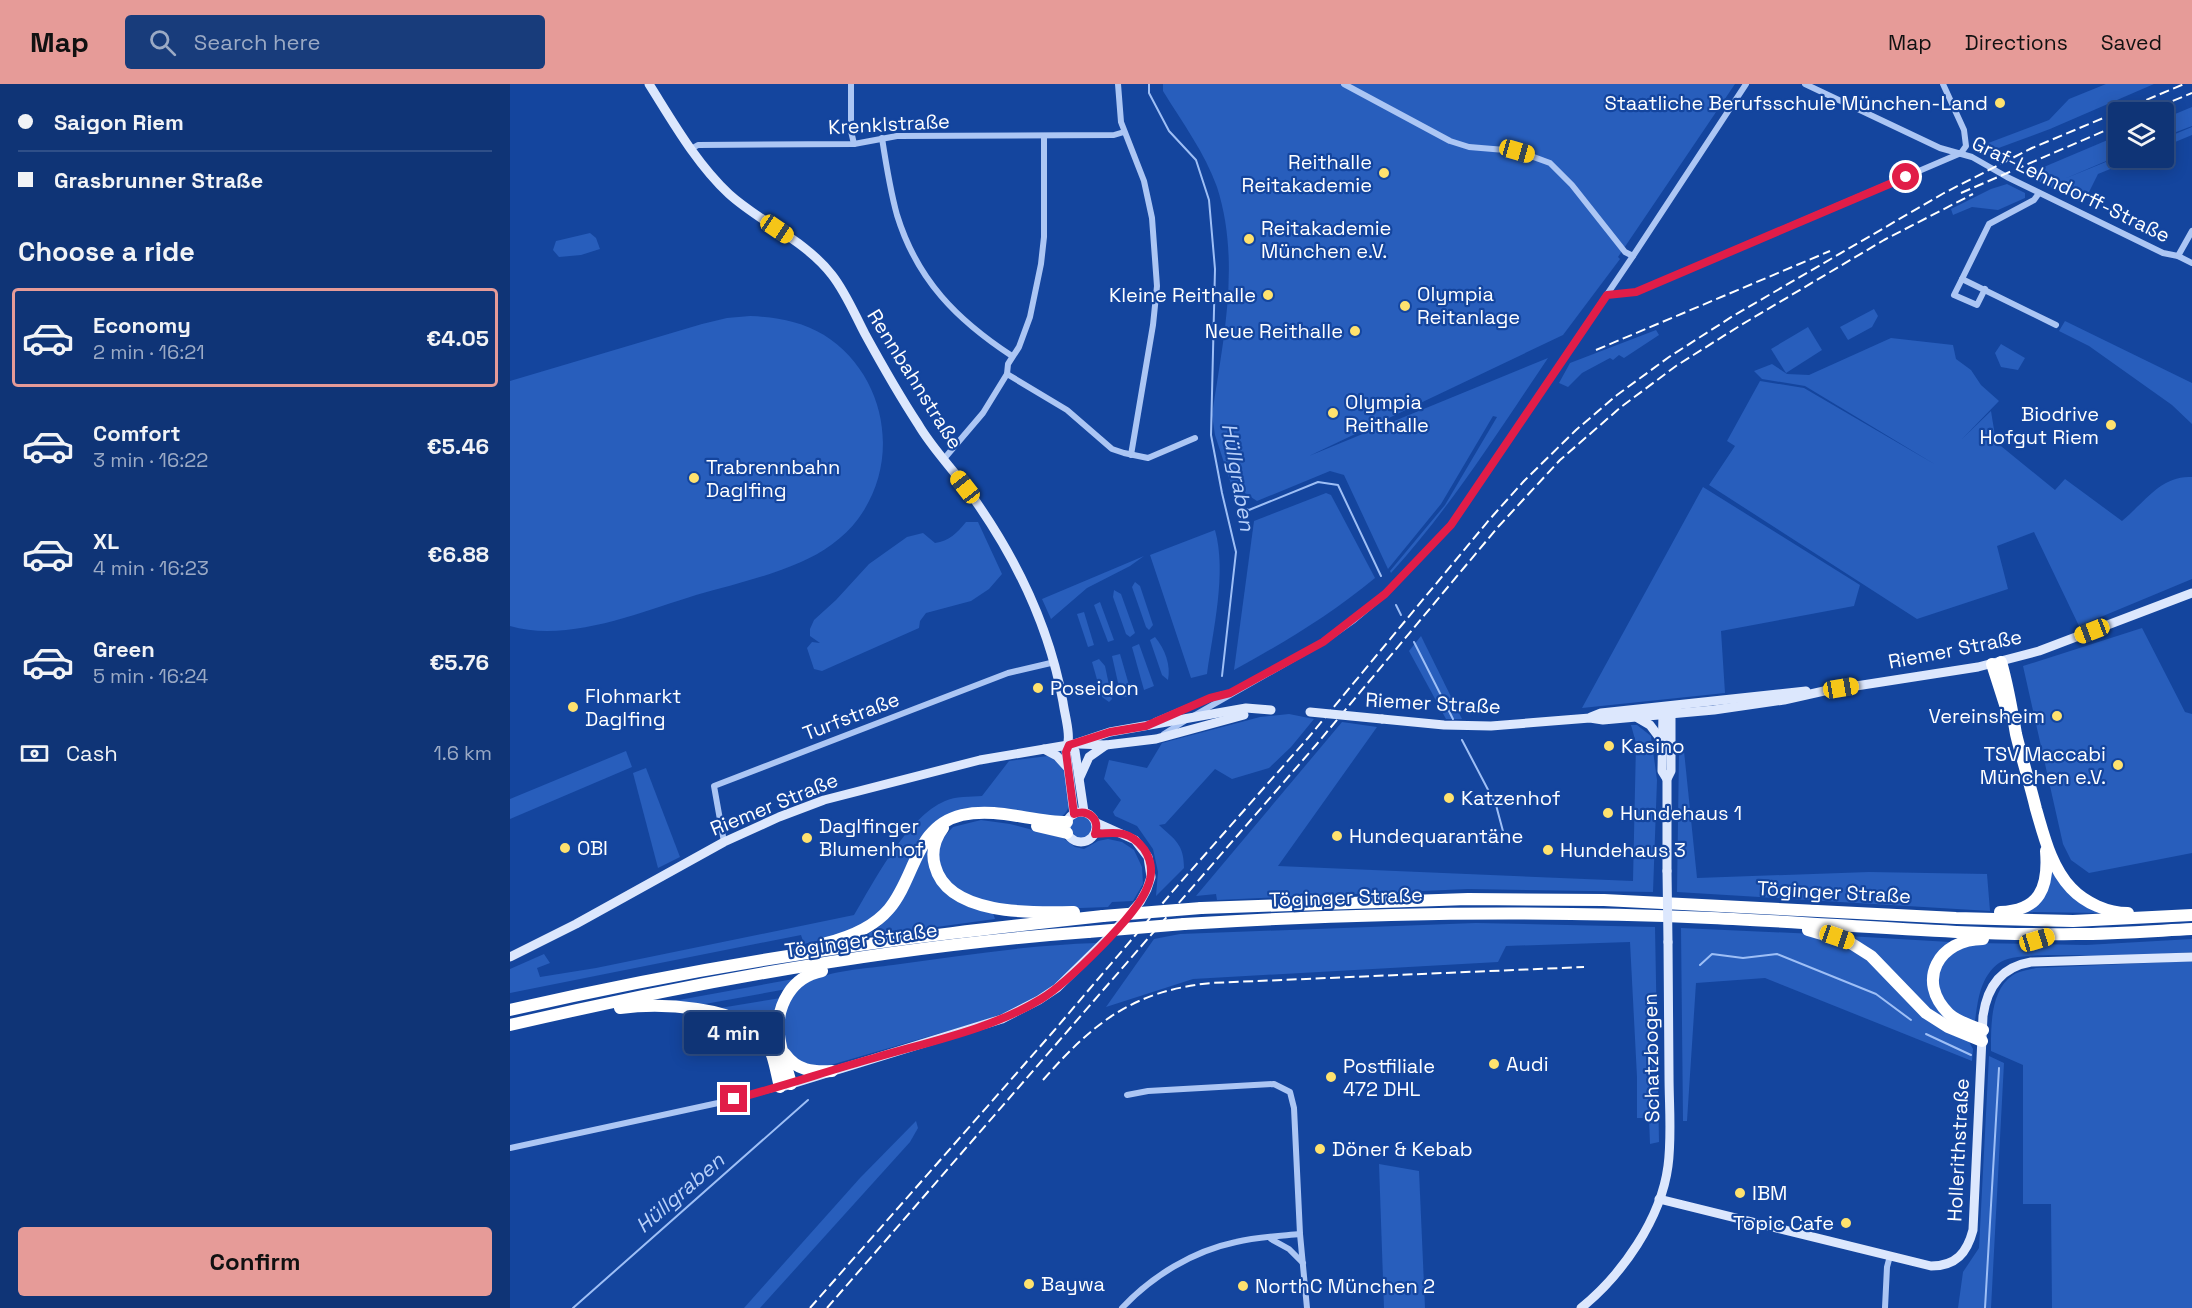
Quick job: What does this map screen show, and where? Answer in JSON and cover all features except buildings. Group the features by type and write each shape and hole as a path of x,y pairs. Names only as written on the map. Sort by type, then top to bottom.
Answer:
{"highway":[{"path":"1997,663 2010,696 2017,735 2046,844 2062,876 2082,898 2096,906 2118,913 2138,914 2150,919"},
{"path":"800,954 818,945 855,934 882,916 896,898 931,832 949,820 962,815 981,813 1069,823"},
{"path":"949,820 938,834 932,856 939,878 957,896 993,908 1047,913 1095,911 1103,916"},
{"path":"1956,918 1972,912 2013,912 2026,907 2036,899 2041,894 2047,880 2046,844"},
{"name":"Töginger Straße","path":"510,1010 663,978 800,954 934,935 1103,916 1201,908 1468,899 1604,900 1956,918 2073,921 2150,919 2192,915"},
{"name":"Töginger Straße","path":"510,1025 731,979 866,958 936,948 1184,924 1430,913 1553,913 1962,932 2058,934 2192,929"},
{"path":"1755,921 1765,927 1802,928 1849,942 1871,956 1926,1013 1948,1027 1982,1035"},
{"path":"1982,1035 1951,1016 1941,1005 1935,993 1933,979 1941,956 1948,948 1976,939 2037,940 2058,934"},
{"path":"785,1086 778,1028 782,1003 794,986 809,975 844,968 866,958"},
{"path":"560,1013 581,1016 630,1007 673,1006 694,1008 728,1017 750,1027 764,1038 785,1086"},
{"path":"782,1050 789,1060 800,1068 816,1072 832,1071"}],"street":[{"name":"Rennbahnstraße","path":"649,84 691,149 728,194 791,238 831,275 913,416 942,460 966,488 999,535 1028,591 1054,662 1074,752 1084,812"},
{"path":"851,84 851,131 854,144"},
{"path":"1118,84 1118,99 1124,132 1144,181 1152,218 1157,286 1131,455"},
{"path":"1344,84 1450,141 1469,147 1517,151 1550,163 1572,185 1625,252 1633,256"},
{"path":"1156,739 1230,693 1323,642 1362,613 1404,576 1451,525 1746,84"},
{"name":"Graf-Lehndorff-Straße","path":"1805,84 1940,148 1961,153 2163,253 2178,256 2192,263"},
{"path":"1607,295 1636,292 1961,153 1966,146 1964,130 1943,84"},
{"name":"Krenklstraße","path":"691,149 698,145 854,144 897,136 1044,137 1114,135 1124,132"},
{"path":"942,460 983,413 1007,374 1008,364 1019,346 1030,317 1044,237 1044,137"},
{"path":"882,138 897,215 925,277 962,320 982,337 1012,356"},
{"path":"1985,289 1977,305 1954,295 1989,224 2034,200 2039,193"},
{"path":"2178,256 2192,231"},
{"path":"1962,279 2056,325"},
{"path":"1007,374 1066,410 1112,449 1148,458 1195,438"},
{"name":"Riemer Straße","path":"1590,718 1601,713 1784,700 1824,691 1997,663 2059,644 2192,593"},
{"name":"Turfstraße","path":"724,842 714,786 1008,673 1054,662"},
{"path":"1146,726 1210,698 1230,693"},
{"name":"Riemer Straße","path":"510,957 584,920 724,842 794,811 846,793 980,760 1071,745 1106,745 1156,739 1229,718 1271,710 1246,708 1110,732 1071,745"},
{"name":"Riemer Straße","path":"1310,712 1453,725 1491,726 1590,718 1603,720 1635,718 1667,710"},
{"name":"Schatzbogen","path":"1667,710 1662,741 1662,771 1667,779"},
{"name":"Schatzbogen","path":"1581,1308 1601,1290 1628,1258 1643,1234 1659,1199 1668,1169 1670,1148 1667,779 1671,771 1667,710"},
{"path":"1635,718 1650,725 1662,741"},
{"name":"Rennbahnstraße","path":"1069,823 1066,752 1071,745"},
{"path":"1079,778 1089,757 1106,745"},
{"path":"1044,749 1057,756 1068,768"},
{"path":"1084,812 1092,816 1096,823 1095,834 1089,841 1079,842 1070,838 1069,823 1084,812"},
{"path":"510,1148 718,1103 785,1086 1002,1019 1039,1000 1057,988 1105,941 1140,902 1147,889 1151,870 1144,850 1135,840 1096,823"},
{"path":"1095,834 1119,832"},
{"path":"1982,1035 1986,1000 1990,990 1999,977 2013,967 2031,962 2192,957"},
{"name":"Hollerithstraße","path":"1890,1256 1931,1266 1942,1266 1959,1258 1966,1251 1972,1230 1982,1035"},
{"path":"1127,1095 1148,1091 1274,1084 1290,1092 1294,1108 1300,1234 1307,1308"},
{"path":"1659,1199 1890,1256 1887,1267 1885,1308"},
{"path":"1122,1308 1154,1280 1188,1260 1234,1242 1300,1234"},
{"path":"1268,1238 1279,1242 1303,1263"}],"shaded area":[{"name":"Olympia Reitanlage","path":"1163,84 1735,84 1618,257 1620,259 1563,335 1309,456 1548,358 1454,495 1391,573 1390,571 1445,505 1497,417 1493,416 1441,504 1388,569 1344,475 1330,471 1257,501 1231,484 1215,435 1212,415 1228,301 1228,244 1224,215 1212,174 1193,138 1163,91"},
{"path":"2106,84 2154,84 2050,129 1985,153 1983,145 2049,120 2069,99"},
{"path":"2192,107 2192,126 2174,133 2174,114"},
{"path":"2192,127 2192,135 2174,142 2174,134"},
{"path":"2108,140 2108,160 2064,179 2108,161 2108,168 2113,168 2098,174 2086,198 2063,184 2086,199 2083,203 2038,181 2042,177 2037,174 2031,176 2032,172"},
{"path":"2007,184 2025,193 2025,198 1998,210 1972,207 1953,215 1951,209 1991,189"},
{"path":"590,233 596,238 600,249 581,255 559,257 553,250 556,241"},
{"path":"1874,309 1878,316 1872,327 1848,340 1840,327"},
{"name":"Trabrennbahn Daglfing","path":"750,316 788,321 815,330 845,352 862,372 874,395 881,420 883,445 880,471 872,496 858,519 839,539 817,554 762,576 628,617 580,628 556,631 510,626 510,381 702,324 727,318"},
{"path":"2065,321 2192,383 2192,424 2172,405 2089,346 2059,331"},
{"path":"1808,327 1822,350 1786,373 1771,349"},
{"path":"1656,330 1659,335 1624,358 1619,355 1613,360 1610,358 1582,373 1568,387 1559,383 1570,363"},
{"path":"1891,338 1953,345 1956,359 1971,370 1981,385 1999,401 1962,439 1991,411 1996,442 2055,490 2065,479 2122,521 2162,485 2181,478 2192,477 2192,579 2079,626 2034,532 1997,546 2008,589 1917,619 1709,485 1735,446 1727,441 1760,381 1804,388 1936,465 1805,386 1762,379 1754,371 1772,364 1787,374 1809,375"},
{"path":"2001,344 2025,358 2018,370 2001,367 1995,353"},
{"path":"1703,487 1860,585 1854,606 1721,631 1725,693 1582,708"},
{"path":"1326,493 1331,495 1375,578 1307,627 1234,670 1254,521"},
{"path":"966,522 978,522 1002,574 989,589 971,601 926,613 920,621 919,628 822,671 814,669 807,648 812,642 820,643 810,636 814,620 869,564 907,537 923,533 935,543 940,542 952,536"},
{"path":"1215,530 1220,564 1219,583 1207,674 1191,678 1150,555"},
{"path":"1144,556 1130,566 1087,588 1051,619 1042,599"},
{"path":"1135,582 1140,586 1153,625 1149,630 1132,587"},
{"path":"1114,590 1121,594 1135,633 1130,637 1126,634 1113,597"},
{"path":"1100,602 1114,640 1108,642 1094,605"},
{"path":"1084,612 1094,645 1088,647 1077,614"},
{"name":"TSV Maccabi München e.V.","path":"2142,628 2185,712 2192,714 2192,853 2089,873 2071,860 2063,844 2023,666"},
{"path":"1421,636 1462,719 1446,719 1409,651"},
{"path":"1155,637 1166,657 1169,669 1168,680 1162,675 1150,640"},
{"path":"1139,644 1154,686 1144,690 1132,647"},
{"path":"1120,654 1131,692 1127,697 1121,696 1112,656"},
{"path":"1099,659 1105,666 1112,699 1109,702 1102,697 1092,662"},
{"path":"1289,714 1314,719 1291,747 1269,768 1232,779 1215,769 1165,824 1159,825 1180,848 1184,868 1156,896 1158,872 1153,849 1137,826 1115,816 1113,812 1121,800 1104,779 1109,760 1147,768 1162,743 1260,717"},
{"path":"1342,722 1377,727 1278,866 1633,881 1636,743 1631,725 1637,725 1651,736 1657,780 1653,892 1468,889 1217,900 1216,894 1196,896"},
{"path":"626,751 632,767 510,819 510,799"},
{"path":"1684,751 1697,878 1869,872 1987,874 1990,911 1677,892 1679,752"},
{"path":"1048,756 1065,767 1069,805 1062,816 1055,819 1023,811 990,807 958,811 943,817 929,828 892,901 878,917 861,927 804,944 801,935 510,993 510,969 544,954 550,963 537,968 540,977 596,968 854,915 893,851 905,835 931,809 953,798 982,796 1009,761"},
{"path":"646,768 680,857 658,868 633,773"},
{"path":"1081,816 1089,819 1092,827 1089,835 1081,838 1073,835 1070,827 1073,819"},
{"path":"981,820 1010,824 1063,838 1075,847 1084,849 1098,841 1108,839 1122,842 1134,850 1142,867 1143,884 1133,901 1112,902 1108,907 1053,909 989,904 949,885 938,868 937,851 943,838 953,827"},
{"path":"930,839 929,863 937,884 961,904 993,913 995,919 863,937 880,926 897,908"},
{"path":"2051,863 2100,913 2024,912"},
{"path":"1476,923 1655,927 1659,1142 1650,1144 1649,1118 1637,1118 1630,942 1506,946 1498,962 1193,979 1106,1007 1154,939 1180,934"},
{"path":"1681,928 1815,934 1843,944 1968,1040 1973,1049 1972,1061 1765,978 1696,983 1687,1121 1683,1121"},
{"path":"1848,936 1950,942 1929,985 1969,1031 1932,1012"},
{"path":"2192,939 2192,952 2118,956 2038,955 2008,959 1999,963 1984,982 1975,1021 1963,1019 1942,1000 1937,975 1950,953 1975,943 2086,945"},
{"path":"1097,943 1064,977 1031,1002 989,1019 817,1069 796,1058 785,1044 783,1027 789,1001 802,986 816,978 849,970 994,951"},
{"path":"2192,961 2192,1308 2052,1308 2051,1204 2023,1204 2023,1065 1991,1051 1992,1020 1996,999 2005,982 2013,975 2036,968"},
{"path":"799,978 787,989 694,1006 657,1004"},
{"path":"781,998 773,1020 774,1044 714,1009"},
{"path":"1989,1056 2004,1063 1991,1308 1958,1308 1963,1272 1979,1248"},
{"path":"916,1121 918,1128 910,1142 760,1308 744,1308 860,1178"},
{"path":"1379,1164 1419,1171 1425,1308 1384,1308"}],"waterway":[{"name":"Hüllgraben","path":"1149,84 1149,93 1169,131 1196,160 1209,200 1215,269 1211,435 1236,552 1222,676"},
{"path":"1241,508 1249,510 1318,482 1338,485 1381,576"},
{"path":"1396,605 1401,615"},
{"path":"1414,642 1453,719"},
{"path":"1462,740 1496,805 1504,835"},
{"path":"1700,965 1712,954 1743,958 1777,954 1876,994 1911,1020"},
{"path":"1926,1034 1971,1055"},
{"path":"1985,1308 1999,1068"},
{"name":"Hüllgraben","path":"573,1308 808,1100"}],"railway":[{"path":"810,1308 1308,738 1489,520 1524,481 1576,430 1617,395 1669,357 1733,316 1944,193 2032,148 2184,84"},
{"path":"2170,102 2192,93"},
{"path":"1961,193 2108,129"},
{"path":"827,1308 1316,745 1498,527 1560,460 1621,407 1676,366 1884,240 1973,194"},
{"path":"1596,350 1830,251"},
{"path":"1043,1080 1080,1042 1117,1013 1159,993 1183,987 1211,983 1584,967"}],"place":[{"name":"Staatliche Berufsschule München-Land","path":"2000,103"},
{"name":"Reithalle Reitakademie","path":"1384,173"},
{"name":"Reitakademie München e.V.","path":"1249,239"},
{"name":"Kleine Reithalle","path":"1268,295"},
{"name":"Olympia Reitanlage","path":"1405,306"},
{"name":"Neue Reithalle","path":"1355,331"},
{"name":"Olympia Reithalle","path":"1333,413"},
{"name":"Biodrive Hofgut Riem","path":"2111,425"},
{"name":"Trabrennbahn Daglfing","path":"694,478"},
{"name":"Poseidon","path":"1038,688"},
{"name":"Flohmarkt Daglfing","path":"573,707"},
{"name":"Vereinsheim","path":"2057,716"},
{"name":"Kasino","path":"1609,746"},
{"name":"TSV Maccabi München e.V.","path":"2118,765"},
{"name":"Katzenhof","path":"1449,798"},
{"name":"Hundehaus 1","path":"1608,813"},
{"name":"Hundequarantäne","path":"1337,836"},
{"name":"Daglfinger Blumenhof","path":"807,838"},
{"name":"OBI","path":"565,848"},
{"name":"Hundehaus 3","path":"1548,850"},
{"name":"Audi","path":"1494,1064"},
{"name":"Postfiliale 472 DHL","path":"1331,1077"},
{"name":"Döner & Kebab","path":"1320,1149"},
{"name":"IBM","path":"1740,1193"},
{"name":"Topic Cafe","path":"1846,1223"},
{"name":"Baywa","path":"1029,1284"},
{"name":"NorthC München 2","path":"1243,1286"}],"route":[{"path":"734,1099 1002,1019 1057,988 1105,941 1140,902 1151,876 1148,857 1135,840 1119,832 1095,834 1096,823 1092,816 1084,812 1074,814 1066,752 1069,745 1110,732 1146,726 1210,698 1230,693 1323,642 1354,620 1404,576 1451,525 1607,295 1636,292 1906,177"}]}
